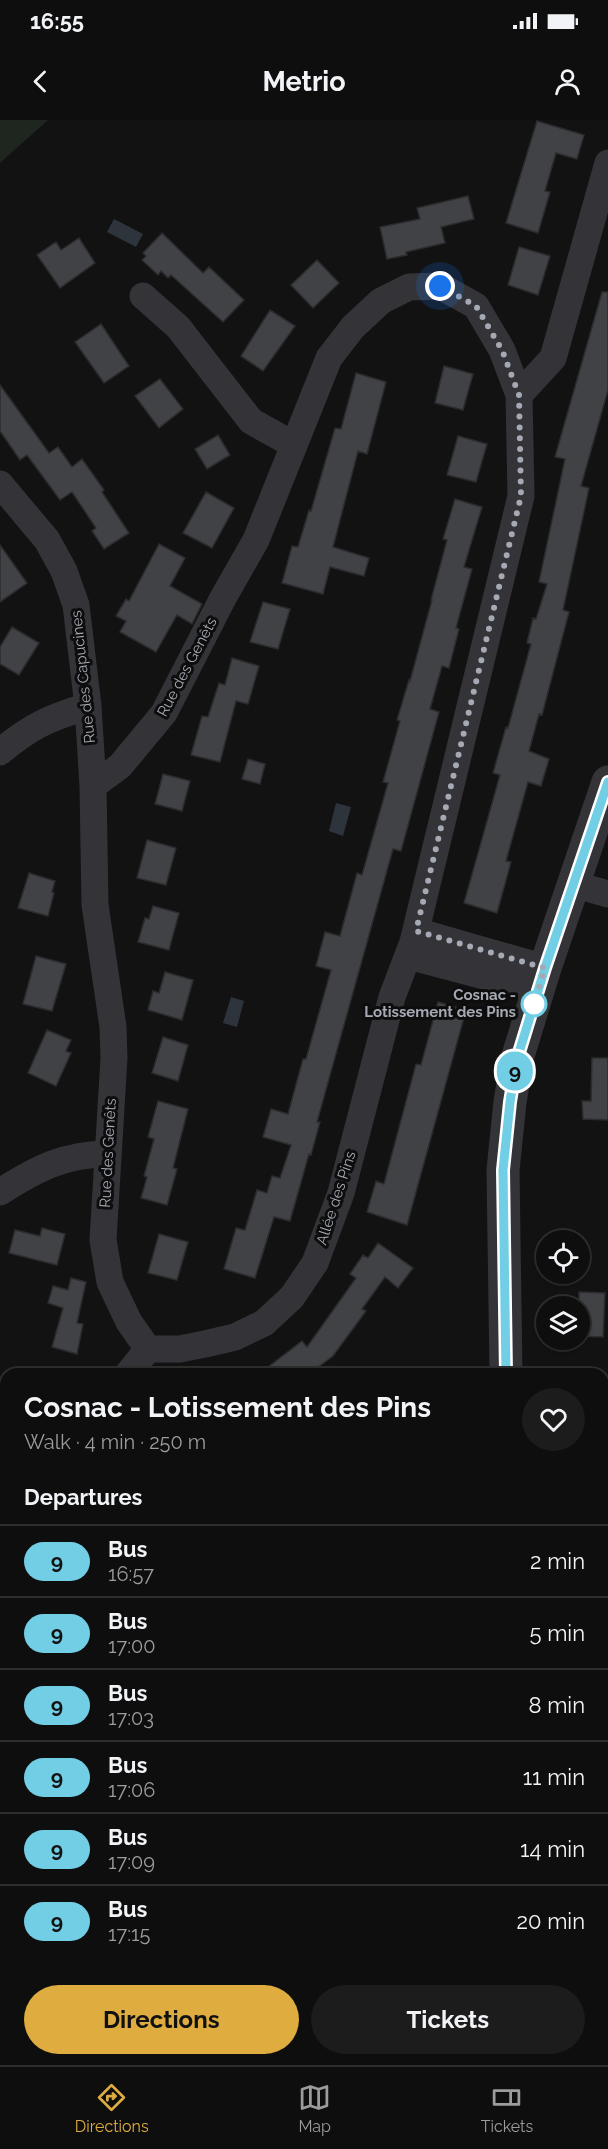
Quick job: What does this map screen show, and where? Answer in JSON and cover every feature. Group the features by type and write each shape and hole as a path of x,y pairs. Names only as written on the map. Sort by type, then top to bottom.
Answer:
{"street":[{"path":"519,395 553,358 608,163"},
{"name":"Rue des Genêts","path":"148,1349 129,1322 110,1282 103,1240 114,1058 113,1027 95,905 93,786 120,766 164,713 223,598 256,540 328,358 353,327 381,301 409,287 440,286 476,306 502,350 519,395"},
{"path":"143,296 178,327 251,421 294,445"},
{"name":"Allée des Pins","path":"148,1349 180,1349 205,1344 235,1337 264,1323 292,1297 315,1263 341,1193 392,997 412,943 521,496 519,395"},
{"name":"Rue des Capucines","path":"5,501 47,540 64,571 76,605 88,706 93,786"},
{"path":"0,752 21,734 49,718 88,706"},
{"path":"506,1368 503,1170 517,1059 608,782"},
{"path":"573,884 608,894"},
{"path":"412,943 542,979"},
{"path":"0,1192 35,1169 85,1154 108,1154"},
{"path":"133,1368 148,1349"}],"shaded area":[{"path":"0,120 48,120 0,163"},
{"path":"114,219 143,234 136,247 107,232"},
{"path":"336,803 351,807 343,836 329,831"},
{"path":"231,997 244,1001 237,1027 223,1023"}],"building":[{"path":"537,121 584,135 577,159 556,153 545,191 550,192 538,233 506,223"},
{"path":"468,196 474,219 441,227 445,243 387,259 380,227 420,219 417,208"},
{"path":"162,233 203,273 209,267 244,300 223,322 171,275 168,278 161,271 158,275 142,260 146,256 143,253"},
{"path":"79,238 95,263 60,288 37,255 56,242 61,250"},
{"path":"519,247 550,256 538,295 508,285"},
{"path":"317,260 339,283 313,308 291,285"},
{"path":"602,292 608,292 608,390 581,486 589,488 563,610 569,612 542,715 539,714 529,751 549,759 541,786 528,782 506,861 511,862 497,913 464,903 500,775 493,773 531,644 527,643 533,618 536,619 547,584 539,582 565,459 555,457"},
{"path":"270,310 295,326 263,371 241,356"},
{"path":"101,324 129,366 104,383 75,342"},
{"path":"444,366 473,374 463,410 435,403"},
{"path":"356,373 386,382 367,454 358,451 333,547 369,558 364,576 330,567 323,594 282,583 292,546 298,547 309,510 311,511 335,428 341,429"},
{"path":"160,379 183,409 159,428 135,396"},
{"path":"0,385 49,453 58,447 72,467 82,459 104,490 102,492 129,533 104,549 92,531 96,528 72,492 60,500 27,455 20,460 0,431"},
{"path":"218,435 230,455 207,469 195,449"},
{"path":"458,436 487,444 476,482 447,475"},
{"path":"206,492 234,508 212,548 183,533"},
{"path":"455,499 482,507 464,567 472,569 456,628 459,629 449,668 442,666 430,709 439,712 401,851 393,849 317,1122 320,1122 311,1155 309,1154 290,1221 274,1217 255,1278 224,1269 236,1228 245,1230 257,1190 267,1193 272,1176 280,1178 291,1145 263,1137 271,1109 288,1114 331,970 316,966 325,932 340,936 357,873 362,875 388,783 383,782 400,721 397,720 432,600 447,540 443,539"},
{"path":"159,544 185,558 170,586 202,604 192,624 177,615 156,652 120,632 126,621 116,616 126,599 129,601"},
{"path":"0,545 27,583 0,602"},
{"path":"263,602 290,609 278,649 250,642"},
{"path":"12,627 39,643 19,675 0,664 0,647"},
{"path":"232,658 259,666 248,704 236,701 220,762 191,755 202,716 208,717 219,683 225,685"},
{"path":"248,759 265,764 260,784 242,779"},
{"path":"163,774 190,781 182,811 155,804"},
{"path":"147,840 176,848 166,885 137,878"},
{"path":"29,873 55,881 48,916 18,908"},
{"path":"153,906 179,913 169,950 138,942 145,918 149,919"},
{"path":"36,956 66,964 52,1011 23,1004"},
{"path":"165,972 193,980 182,1020 148,1010 153,991 159,993"},
{"path":"438,1002 466,1010 407,1225 367,1212 376,1181 384,1184 416,1064 421,1065"},
{"path":"47,1030 71,1040 66,1051 71,1053 56,1086 28,1073"},
{"path":"163,1037 188,1045 178,1081 152,1073"},
{"path":"592,1058 608,1058 608,1120 583,1119 582,1101 591,1101"},
{"path":"158,1101 188,1109 173,1168 177,1169 167,1205 141,1198 147,1177 144,1176 154,1139 148,1137"},
{"path":"42,1228 65,1234 57,1265 9,1253 15,1230 40,1236"},
{"path":"159,1234 188,1242 177,1280 148,1273"},
{"path":"378,1243 413,1268 398,1288 385,1277 362,1309 366,1311 333,1356 317,1368 267,1368 302,1341 307,1347 356,1278 350,1274 363,1255 368,1258"},
{"path":"71,1278 86,1282 77,1323 83,1324 77,1354 52,1347 63,1308 48,1303 53,1286 68,1290"},
{"path":"579,1292 605,1293 603,1337 590,1336 590,1296 579,1296"}],"bus line":[{"name":"9","path":"506,1368 503,1170 517,1059 545,968 608,782"}],"place":[{"name":"Cosnac - Lotissement des Pins","path":"534,1004"}],"route":[{"path":"440,286 476,306 502,350 519,395 521,496 416,931 545,968 533,1007 534,1004"}]}
